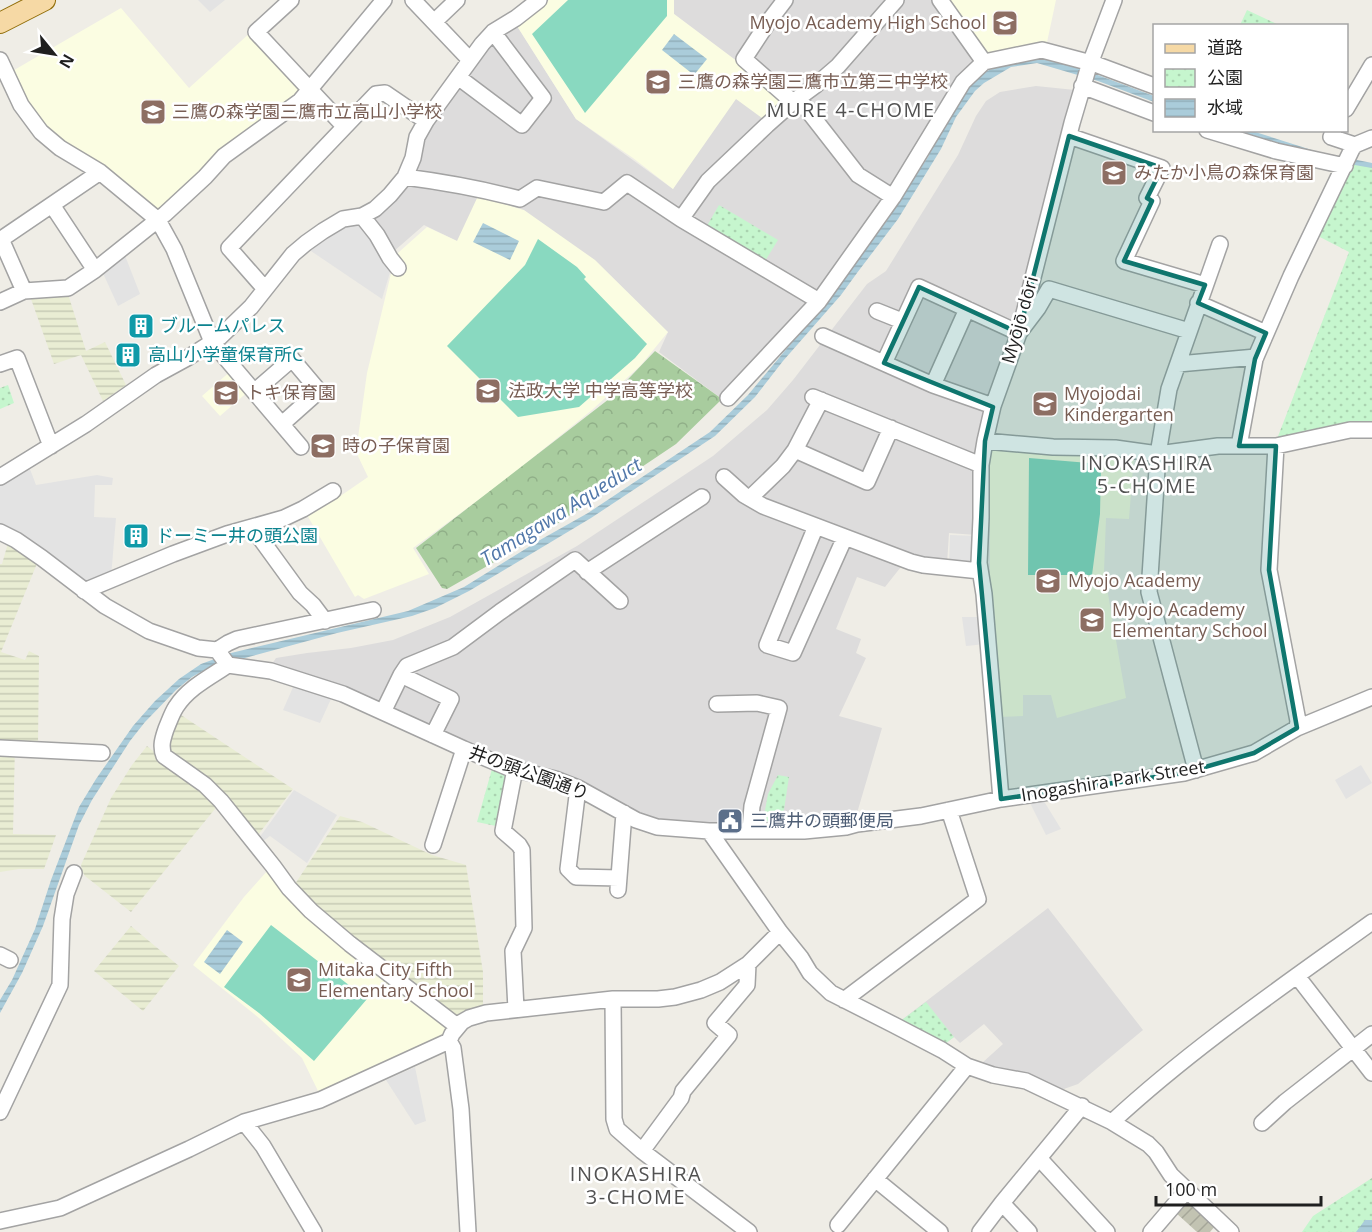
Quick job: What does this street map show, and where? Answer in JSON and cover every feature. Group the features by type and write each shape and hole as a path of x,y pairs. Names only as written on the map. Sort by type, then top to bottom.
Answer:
{"main road":[{"path":"0,23 45,0"}],"street":[{"path":"291,0 256,32 344,126"},
{"path":"0,302 24,291 68,288 95,270 158,220 205,177 224,156 300,101 384,0"},
{"path":"413,0 470,60"},
{"path":"434,22 457,0"},
{"path":"0,477 86,424 138,386 212,342 237,322 293,254 306,243 343,219 362,216 375,209 405,177 413,158 417,137 426,121 482,44 494,32 539,0"},
{"path":"785,0 768,21 744,59 796,100 858,176 893,197"},
{"path":"681,219 708,181 796,100 838,66 896,0"},
{"path":"940,0 984,62"},
{"name":"Myōjō dōri","path":"1001,799 985,602 979,563 981,465 993,406 1019,333 1071,123 1086,74 1114,0"},
{"path":"458,77 522,125 543,98 494,32"},
{"path":"728,398 819,301 893,197 963,82 984,62 1041,50 1153,112"},
{"path":"0,60 21,105 41,132 60,148 100,172 158,220 174,249 212,342 300,447"},
{"path":"1348,107 1372,65"},
{"path":"1086,74 1153,86"},
{"path":"265,289 229,248 344,126 376,94 385,93 426,121"},
{"path":"1214,132 1276,151 1350,156"},
{"path":"1333,132 1331,136 1350,156"},
{"path":"1069,136 1161,168 1147,198 1152,201 1124,261 1205,285"},
{"path":"1239,446 1256,357 1266,333 1291,276 1350,156 1372,138"},
{"path":"24,291 1,240 100,172"},
{"path":"405,177 448,182 520,199 537,188 604,202 627,183 681,219 819,301"},
{"path":"52,205 95,270"},
{"path":"362,216 398,268"},
{"path":"1196,770 1149,592 1158,454 1168,389 1220,244"},
{"path":"884,363 919,287 1019,333 1049,289 1188,331"},
{"path":"1198,303 1266,333"},
{"path":"933,385 967,309"},
{"path":"878,310 902,321"},
{"path":"823,336 933,385 993,406"},
{"path":"1178,364 1256,357"},
{"path":"0,364 17,358 51,446"},
{"path":"255,391 292,359 319,391 282,424"},
{"path":"750,498 783,466 795,450 817,398 981,465"},
{"path":"795,450 867,482 891,428"},
{"path":"986,441 1053,447 1115,448 1158,454 1218,446 1276,446 1350,430 1372,430"},
{"path":"1276,446 1269,570 1298,721 1297,728"},
{"path":"724,477 744,495 763,506 844,537 918,564 980,571"},
{"path":"84,591 173,554 284,518 333,491"},
{"path":"587,572 702,497"},
{"path":"816,526 767,645 793,653 844,537"},
{"path":"252,527 300,593 325,621"},
{"name":"井の頭公園通り","path":"0,532 42,558 105,606 149,631 222,658 343,694 509,768 555,779 578,788 636,820 657,827 709,831 804,831 921,816 949,810"},
{"path":"383,712 407,666 453,646 575,560 620,601"},
{"path":"373,610 237,639 228,643 222,658 175,708 162,742 162,751 164,756 205,785 216,796 289,888 311,911 457,1026"},
{"path":"401,675 451,699 433,735"},
{"name":"Inogashira Park Street","path":"949,810 1001,799 1122,783 1196,770 1254,753 1297,728 1372,697"},
{"path":"717,704 758,703 779,708 752,806 750,830"},
{"path":"0,748 102,753"},
{"path":"433,845 464,749"},
{"path":"514,769 503,831 522,850 524,928 513,951 516,1009"},
{"path":"578,788 568,869 576,877 618,884 624,813"},
{"path":"844,1000 978,899 949,810"},
{"path":"709,831 810,973 831,993 932,1045 967,1066 993,1075 1026,1081 1112,1122 1148,1144 1171,1175 1231,1232"},
{"path":"0,1112 60,984 62,919 66,894 74,873"},
{"path":"1112,1122 1138,1098 1219,1033 1372,922"},
{"path":"0,1221 60,1208 244,1122 320,1100 449,1041 457,1026 469,1018 516,1009 613,999 647,1000 675,997 710,986 748,964 780,932"},
{"path":"642,1151 681,1098 683,1091 729,1035 715,1023 747,985 748,964"},
{"path":"1297,975 1372,1073"},
{"path":"613,999 615,1123 619,1131 749,1232"},
{"path":"1262,1123 1372,1034"},
{"path":"449,1041 453,1048 461,1109 468,1232"},
{"path":"838,1225 967,1066"},
{"path":"980,1232 1082,1106"},
{"path":"244,1122 263,1146 314,1232"},
{"path":"1039,1158 1107,1232"},
{"path":"875,1179 940,1232"},
{"path":"1150,1232 1187,1190"},
{"path":"1002,1203 1029,1232"}],"highlighted area":[{"path":"1069,136 1162,168 1147,198 1152,201 1124,261 1205,285 1198,303 1266,333 1255,359 1239,446 1276,446 1269,570 1297,728 1254,753 1184,773 1001,799 979,563 985,441 993,407 884,363 919,287 1019,333"}],"shaded area":[{"path":"198,0 225,0 210,12"},
{"name":"三鷹の森学園三鷹市立第三中学校","path":"549,0 674,0 674,14 787,101 766,121 736,99 673,189 576,119 517,26"},
{"path":"674,0 934,0 978,64 897,185 824,288 722,399 659,352 668,332 424,225 393,252 369,218 387,204 424,130 497,33 517,26 576,119 673,189 742,65 674,14"},
{"name":"Myojo Academy High School","path":"943,0 1056,0 1046,47 987,56"},
{"name":"三鷹の森学園三鷹市立高山小学校","path":"121,8 189,88 251,32 301,90 159,212 46,132 9,73"},
{"path":"1036,86 1075,90 998,383 976,535 949,533 947,564 908,558 885,587 857,577 836,629 861,639 856,653 866,658 839,716 882,728 855,820 785,826 650,822 270,667 276,658 393,640 450,617 577,546 713,456 767,410 867,284 886,271 958,155 976,116 986,101 1000,92"},
{"name":"法政大学 中学高等学校","path":"478,196 524,210 595,260 668,332 641,365 592,410 496,487 413,548 429,574 364,599 358,595 355,597 307,515 368,477 356,452 367,373 395,257 427,227 457,241"},
{"path":"358,220 391,269 382,299 308,249 320,238"},
{"path":"124,253 140,294 118,306 102,271"},
{"path":"68,294 86,351 105,342 126,385 103,401 81,355 54,364 31,299"},
{"name":"トキ保育園","path":"232,370 250,390 220,416 202,396"},
{"name":"Myojo Academy","path":"990,449 1134,454 1129,519 1106,518 1104,571 1126,698 1057,718 1051,695 1023,695 1023,716 998,717 990,590"},
{"path":"28,464 36,485 97,475 113,478 112,485 95,485 94,517 116,518 111,577 89,586 0,525 0,483"},
{"path":"950,535 977,536 977,565 949,564"},
{"path":"8,543 38,561 1,652 25,660 29,651 39,656 38,744 15,745 13,834 56,835 44,869 0,872 0,564 2,564"},
{"path":"962,617 982,617 985,644 966,646"},
{"path":"294,685 331,699 320,723 283,710"},
{"path":"178,713 293,789 255,839 171,758 166,737"},
{"path":"147,746 219,804 131,912 85,876 81,865 111,798"},
{"path":"1361,765 1372,783 1346,799 1335,780"},
{"path":"294,790 337,815 307,863 270,836 262,842 259,838"},
{"path":"1042,798 1061,829 1046,835 1030,803"},
{"path":"340,816 362,822 432,855 466,865 483,972 483,1011 459,1017 450,1016 314,910 293,887"},
{"name":"Mitaka City Fifth Elementary School","path":"268,870 450,1027 441,1039 319,1093 302,1058 259,1018 193,965 244,897"},
{"path":"1048,908 1143,1030 1078,1084 1061,1090 1037,1077 997,1069 982,1063 1003,1044 984,1024 960,1043 954,1037 941,1047 899,1022"},
{"path":"131,926 179,966 143,1011 94,971"},
{"path":"415,1067 426,1121 415,1125 386,1080"},
{"path":"1188,1199 1216,1225 1210,1232 1197,1232 1175,1212"}],"green space":[{"path":"568,0 667,0 667,16 585,113 532,34"},
{"path":"1247,10 1277,24 1240,24"},
{"path":"1351,159 1372,164 1372,432 1277,439 1349,252 1316,235"},
{"path":"719,205 778,240 762,266 704,231"},
{"path":"538,239 577,267 586,277 584,279 647,344 635,358 579,407 518,417 447,346 525,265"},
{"path":"655,351 722,399 676,444 533,540 447,589 442,588 416,548 609,399"},
{"path":"8,385 14,403 0,409 0,388"},
{"path":"1029,458 1101,464 1100,514 1092,575 1028,575"},
{"path":"492,769 504,774 506,779 496,826 477,822"},
{"path":"778,775 789,777 782,823 763,821 768,794"},
{"path":"271,925 367,999 314,1061 259,1013 224,987"},
{"path":"926,1002 954,1037 941,1047 899,1022"},
{"path":"1372,1178 1372,1232 1302,1232 1313,1216"}],"water":[{"path":"674,34 707,59 694,75 662,50"},
{"path":"1045,58 1071,65 1153,96 1153,102 1098,81 1037,63 1011,67 984,83 975,91 956,117 941,149 898,219 841,295 755,397 715,436 591,518 469,591 435,608 412,616 337,633 208,668 192,677 145,722 92,800 79,825 43,926 22,973 0,1013 0,1000 12,980 35,929 79,807 133,726 155,701 179,679 201,664 231,653 408,611 464,587 588,513 710,432 748,395 835,293 836,286 886,222 928,157 944,122 959,97 976,76 1007,62"},
{"path":"1238,132 1255,132 1318,152 1372,163 1372,168 1320,157"},
{"path":"483,223 519,241 510,260 473,242"},
{"path":"227,930 243,942 220,974 204,962"},
{"path":"1365,1220 1372,1220 1372,1232 1356,1232"}],"place":[{"name":"Myojo Academy High School","path":"1005,23"},
{"name":"三鷹の森学園三鷹市立第三中学校","path":"658,82"},
{"name":"三鷹の森学園三鷹市立高山小学校","path":"153,112"},
{"name":"みたか小鳥の森保育園","path":"1114,173"},
{"name":"ブルームパレス","path":"141,326"},
{"name":"高山小学童保育所C","path":"128,355"},
{"name":"法政大学 中学高等学校","path":"488,391"},
{"name":"トキ保育園","path":"226,393"},
{"name":"Myojodai Kindergarten","path":"1045,404"},
{"name":"時の子保育園","path":"323,446"},
{"name":"ドーミー井の頭公園","path":"136,536"},
{"name":"Myojo Academy","path":"1048,581"},
{"name":"Myojo Academy Elementary School","path":"1092,620"},
{"name":"三鷹井の頭郵便局","path":"730,821"},
{"name":"Mitaka City Fifth Elementary School","path":"299,980"}],"district":[{"name":"MURE 4-CHOME","path":"851,110"},
{"name":"INOKASHIRA 5-CHOME","path":"1147,474"},
{"name":"INOKASHIRA 3-CHOME","path":"636,1186"}],"water label":[{"name":"Tamagawa Aqueduct","path":"561,512"}]}
